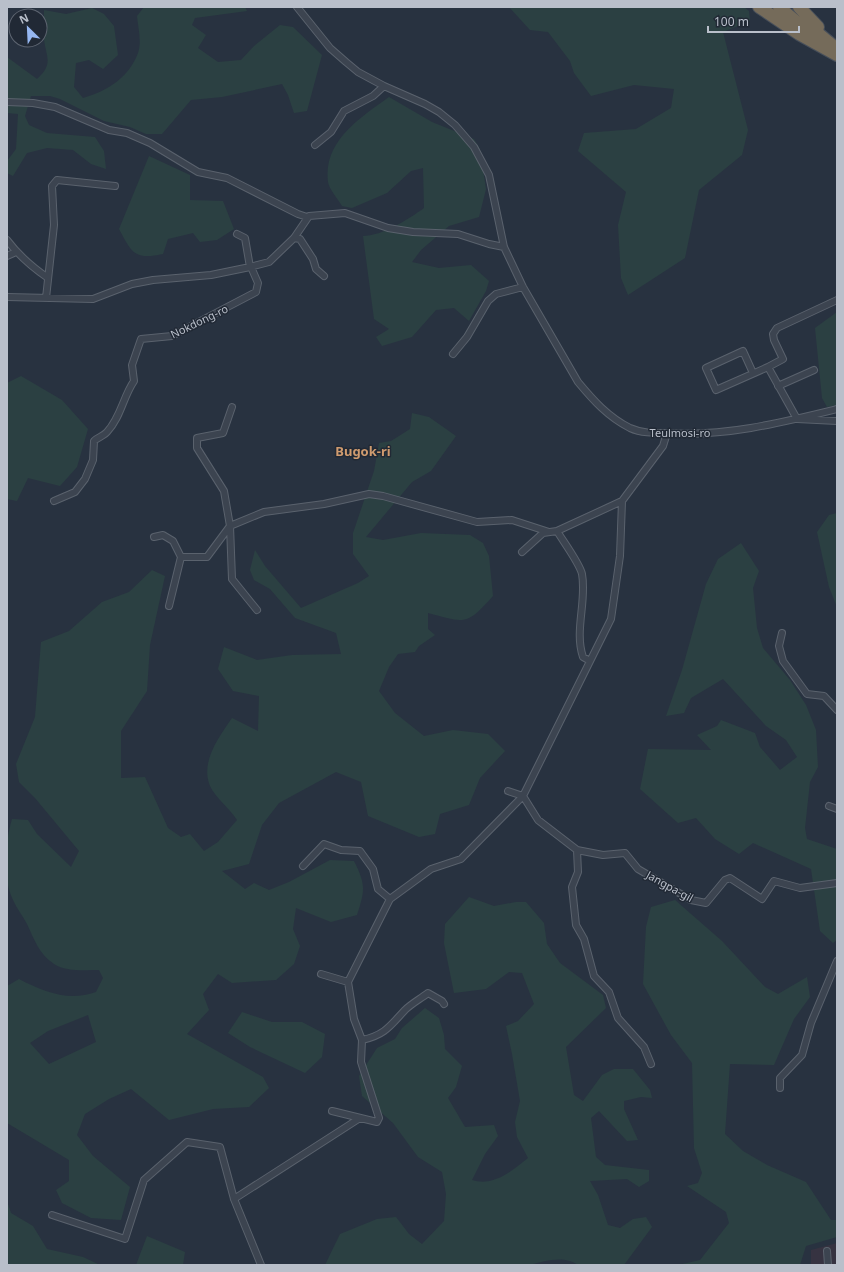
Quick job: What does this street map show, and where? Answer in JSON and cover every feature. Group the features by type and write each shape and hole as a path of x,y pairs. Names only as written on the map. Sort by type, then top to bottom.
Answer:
{"highway":[{"path":"759,7 799,34 837,55"},
{"path":"779,7 837,55"},
{"path":"788,7 837,48"},
{"path":"799,7 837,48"}],"street":[{"name":"Teulmosi-ro","path":"297,7 330,48 358,72 439,112 455,125 474,147 489,175 504,247 523,287 578,382 615,420 641,432 709,433 751,429 837,409"},
{"path":"315,145 331,132 344,112 373,96 384,86"},
{"path":"7,102 33,103 55,107 109,130 127,133 150,143 198,172 227,178 298,214 308,217 345,213 388,228 413,232 458,234 504,247"},
{"path":"46,298 54,225 52,186 57,180 115,186"},
{"path":"7,297 93,299 132,284 146,281 211,274 269,262 294,238 308,217"},
{"name":"Nokdong-ro","path":"54,501 74,492 85,479 93,460 94,441 107,432 114,422 123,406 128,390 134,382 132,365 141,339 172,336 256,292 258,283 250,267 245,238 237,234"},
{"path":"294,238 300,239 313,260 316,269 324,276"},
{"path":"7,240 16,252 48,278"},
{"path":"7,256 16,252"},
{"path":"453,354 467,337 488,301 496,294 523,287"},
{"path":"753,373 743,351 706,368 716,390 753,373 783,359 774,340 773,334 777,328 837,300"},
{"path":"768,366 797,419 837,421"},
{"path":"778,386 814,370"},
{"path":"232,407 223,433 197,438 197,448 224,491 230,526 232,579 256,610"},
{"path":"522,552 543,533 557,531 622,501 663,446 667,433"},
{"path":"181,557 207,557 230,526 264,512 324,504 369,494 384,496 477,522 512,520 549,532"},
{"path":"332,1110 377,1122 379,1118 361,1062 362,1040 354,1019 348,982 390,899 431,869 461,859 523,796 611,619 620,556 622,501"},
{"path":"557,531 582,573 582,615 579,645 583,657 590,661"},
{"path":"154,537 163,535 173,541 181,557 169,606"},
{"path":"782,633 779,646 783,661 807,694 824,696 837,710"},
{"path":"508,791 523,796 538,820 577,850 578,872 572,887 576,925 584,939 594,976 609,992 618,1018 644,1047 651,1064"},
{"path":"828,806 837,809"},
{"path":"303,866 324,844 341,850 360,851 373,869 378,889 390,899"},
{"name":"Jangpa-gil","path":"577,850 603,855 625,854 638,869 692,900 706,903 725,880 730,878 762,900 774,880 800,888 837,883"},
{"path":"780,1088 780,1078 802,1055 811,1023 837,961"},
{"path":"321,974 348,982"},
{"path":"362,1040 374,1038 393,1026 406,1009 428,994 442,1001 444,1004"},
{"path":"234,1199 360,1118"},
{"path":"52,1215 125,1239 144,1180 187,1142 220,1147 234,1199 261,1265"},
{"path":"827,1251 828,1265"}],"shaded area":[{"path":"837,1243 837,1265 811,1265 811,1250"}],"green space":[{"path":"144,7 245,7 247,11 195,18 192,25 206,35 198,48 218,62 241,60 254,46 280,25 293,27 322,55 307,111 294,113 288,95 282,84 222,97 191,100 162,134 146,134 130,127 104,121 60,99 50,96 31,96 25,116 29,125 47,133 95,137 104,151 106,169 91,164 73,150 47,148 27,153 13,176 7,173 7,161 16,149 18,114 7,113 7,57 37,79 46,69 48,60 46,48 48,48 48,11 66,14 92,8 104,14 114,26 118,55 103,69 89,60 76,63 74,87 83,98 109,87 123,76 134,62 138,53 140,39 137,16"},
{"path":"509,7 744,7 749,11 750,21 723,32 748,130 742,155 699,190 685,258 628,295 621,278 618,225 626,192 578,151 584,133 636,129 671,108 674,89 634,85 591,96 574,73 570,61 548,32 530,30"},
{"path":"389,97 432,122 474,139 480,149 486,189 479,217 449,226 421,250 412,262 439,268 471,265 489,281 486,291 469,321 454,308 436,310 412,337 382,346 376,337 389,329 374,319 363,236 387,230 403,222 424,208 423,168 411,171 387,193 352,208 342,206 332,191 328,182 328,167 331,154 337,143 346,132 367,113"},
{"path":"149,156 190,175 190,200 223,201 234,229 217,240 200,242 193,233 168,239 163,254 146,256 135,253 127,244 119,229"},
{"path":"837,312 837,405 827,407 822,398 815,328"},
{"path":"21,376 62,400 88,429 77,467 60,486 28,478 17,501 7,499 7,383"},
{"path":"412,413 429,417 456,436 431,471 412,482 366,537 383,540 421,533 470,535 483,543 489,556 493,596 477,613 465,620 450,619 428,613 428,629 435,635 419,646 415,652 398,654 389,667 379,691 395,713 424,736 453,730 488,734 505,751 480,778 469,805 440,814 435,834 419,837 368,816 361,782 336,772 279,803 262,825 249,864 222,871 245,889 254,883 269,890 289,882 330,860 354,861 361,876 363,888 362,899 357,915 331,922 296,908 293,929 300,946 294,964 276,980 232,983 218,974 203,994 209,1010 187,1034 263,1077 269,1088 249,1107 213,1109 169,1120 131,1089 109,1099 85,1114 77,1135 93,1156 130,1187 121,1220 91,1218 62,1203 56,1190 69,1181 69,1160 7,1123 7,986 19,979 38,988 57,994 76,996 96,992 103,978 99,970 76,970 59,967 44,956 15,903 7,881 6,849 12,819 28,820 37,834 71,867 79,851 35,798 19,782 16,764 35,717 41,642 69,631 102,602 129,592 152,570 165,576 150,645 147,691 121,731 121,778 145,777 168,828 181,837 190,834 204,851 218,842 237,820 210,786 207,768 212,750 232,718 258,731 259,696 233,691 218,669 224,647 257,660 292,655 341,654 336,633 295,618 270,589 254,580 250,570 255,550 265,566 301,608 358,583 369,576 353,554 353,533 374,471 379,443 391,441 410,429","holes":["88,1015 96,1042 49,1064 30,1043 48,1031"]},
{"path":"837,513 837,607 829,587 817,532 829,515"},
{"path":"741,543 759,571 753,588 757,628 763,648 790,680 806,705 816,730 818,767 810,782 805,828 807,839 837,849 837,940 833,943 820,931 811,869 753,843 739,854 715,839 696,818 678,823 640,789 648,749 711,750 697,735 717,726 721,720 755,733 760,747 780,770 797,757 786,740 766,726 723,679 691,698 684,713 666,716 682,670 706,584 718,559"},
{"path":"469,897 494,906 516,902 526,902 544,923 547,944 560,963 603,995 606,1008 566,1047 574,1095 583,1101 602,1075 614,1069 633,1069 650,1090 652,1098 641,1097 624,1101 624,1109 638,1140 627,1141 599,1111 591,1118 596,1157 605,1165 649,1170 649,1181 639,1187 627,1179 590,1181 598,1195 608,1225 620,1228 633,1219 646,1217 652,1227 624,1265 578,1265 567,1260 554,1260 530,1265 325,1265 340,1234 377,1219 396,1217 409,1234 422,1244 444,1221 446,1194 442,1172 418,1157 393,1123 362,1096 359,1076 377,1048 395,1039 402,1028 425,1008 439,1018 444,1035 445,1049 462,1066 456,1087 448,1098 465,1127 494,1125 498,1136 485,1154 472,1180 480,1182 495,1180 509,1173 528,1158 517,1137 515,1122 520,1101 506,1026 518,1021 534,1004 522,973 509,972 486,989 454,993 444,943 445,924"},
{"path":"675,900 722,941 765,987 778,994 807,977 810,997 794,1019 774,1065 730,1064 725,1134 743,1151 767,1165 806,1182 831,1220 837,1220 837,1237 806,1246 800,1265 678,1265 700,1260 729,1223 726,1212 687,1186 698,1183 702,1173 694,1148 692,1063 671,1035 643,984 646,927 651,907"},
{"path":"242,1012 272,1022 302,1022 325,1034 322,1057 305,1073 250,1047 228,1033"},
{"path":"7,1201 11,1213 33,1226 47,1249 83,1257 100,1265 7,1265"},
{"path":"147,1236 185,1252 183,1265 136,1265"}],"district":[{"name":"Bugok-ri","path":"363,451"}]}
